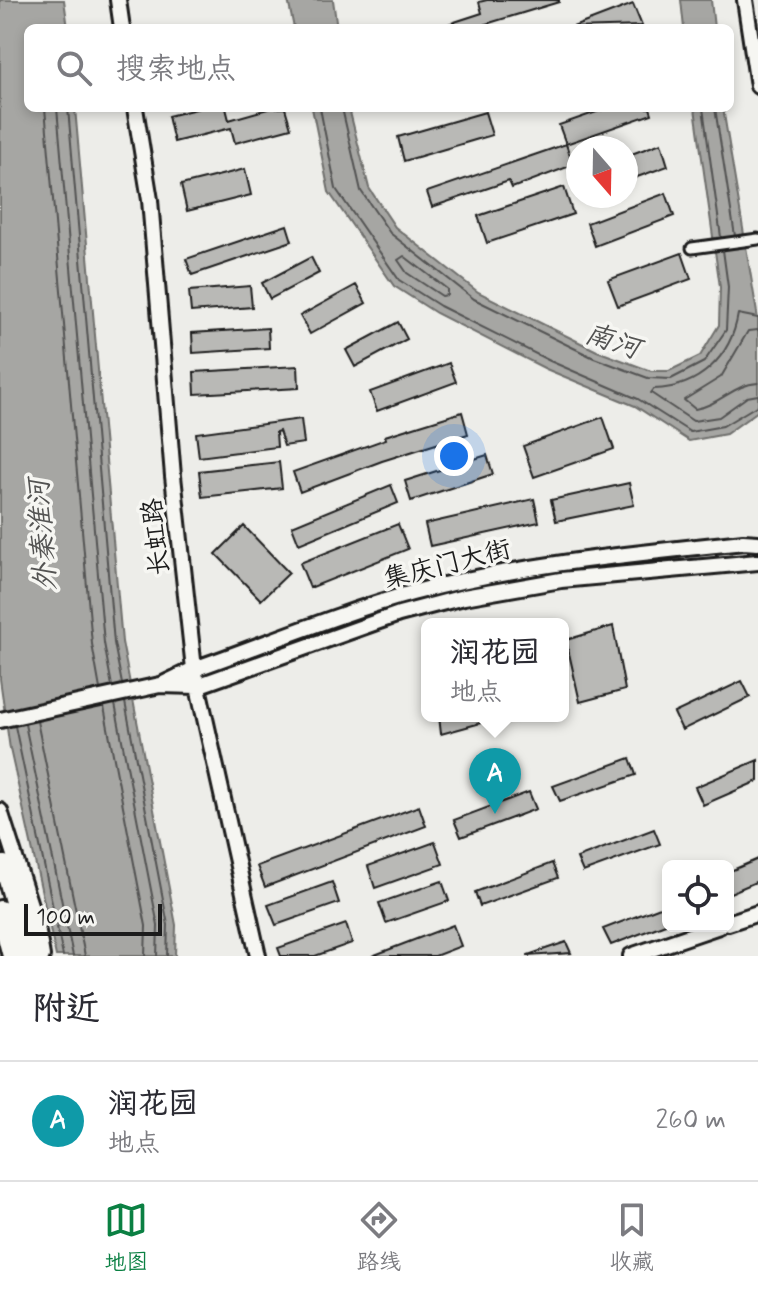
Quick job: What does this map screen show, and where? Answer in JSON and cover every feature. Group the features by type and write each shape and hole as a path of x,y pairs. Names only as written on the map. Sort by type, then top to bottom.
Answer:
{"highway":[{"path":"4,865 29,956"},
{"path":"0,910 12,956"}],"main road":[{"path":"118,0 121,24"},
{"path":"745,0 758,86"},
{"name":"长虹路","path":"136,112 150,200 173,476 194,669 258,956"},
{"name":"集庆门大街","path":"1,720 156,686 194,669 410,594 512,571 750,543"},
{"name":"集庆门大街","path":"156,686 197,686 399,614 464,597 561,580 758,562"},
{"path":"0,811 5,839 37,927 42,956"},
{"path":"734,921 758,913"},
{"path":"631,956 701,932"}],"street":[{"path":"692,248 758,239"}],"water":[{"name":"外秦淮河","path":"0,0 64,0 67,24 24,24 24,112 75,112 122,642 176,925 175,956 56,956 10,749 0,679"},
{"path":"288,0 333,0 336,24 293,24"},
{"path":"681,0 711,0 714,24 684,24"},
{"path":"313,112 350,112 369,188 395,227 478,292 597,351 651,371 669,371 700,356 719,325 720,287 696,112 724,112 758,319 758,411 726,434 689,441 635,406 546,369 436,313 394,286 329,192"}],"building":[{"path":"559,0 486,24 448,24 482,13 479,2"},
{"path":"633,4 641,24 581,24"},
{"path":"184,112 227,112 229,120 257,112 286,112 291,128 235,143 231,128 174,142 168,116"},
{"path":"485,112 492,135 404,161 398,137"},
{"path":"596,112 651,112 589,136 566,136 566,144 559,125"},
{"path":"661,143 668,166 638,177 638,152"},
{"path":"566,144 566,168 512,188 509,181 432,207 427,192"},
{"path":"245,169 251,195 187,211 181,185"},
{"path":"564,187 566,208 571,208 573,214 487,243 478,216"},
{"path":"666,193 674,216 595,246 587,223 626,208 638,208 638,204"},
{"path":"287,225 292,241 192,275 186,259"},
{"path":"682,253 691,279 618,306 608,280"},
{"path":"311,257 319,273 270,299 262,283"},
{"path":"356,285 366,303 310,334 300,316"},
{"path":"250,286 252,307 191,312 189,291"},
{"path":"398,322 407,339 355,367 346,350"},
{"path":"268,328 269,348 193,353 192,333"},
{"path":"449,363 456,382 377,411 370,392"},
{"path":"298,366 299,388 195,394 194,372"},
{"path":"462,412 468,434 382,461 300,492 293,472 386,439 385,436"},
{"path":"603,417 614,449 534,477 523,446"},
{"path":"301,419 304,443 284,446 279,431 276,432 277,447 199,457 196,433"},
{"path":"487,455 493,474 411,501 405,481"},
{"path":"279,462 282,488 202,497 199,471"},
{"path":"629,483 634,505 556,521 551,500"},
{"path":"391,485 398,503 299,544 292,526"},
{"path":"534,499 539,522 430,546 425,524"},
{"path":"398,524 408,549 310,588 300,563"},
{"path":"244,526 289,573 261,600 216,554"},
{"path":"613,626 625,690 580,702 569,653 569,639"},
{"path":"742,681 750,697 682,730 674,713"},
{"path":"440,722 484,722 441,734"},
{"path":"630,758 636,775 560,801 553,786"},
{"path":"758,760 758,781 703,805 695,787"},
{"path":"529,792 536,809 461,837 454,820"},
{"path":"419,806 426,826 265,887 257,866"},
{"path":"654,829 660,844 583,872 577,858"},
{"path":"435,842 443,864 375,888 368,866"},
{"path":"758,859 758,881 734,891 734,869"},
{"path":"552,863 558,878 480,906 475,892"},
{"path":"442,881 449,901 386,923 379,903"},
{"path":"332,882 339,903 276,925 268,905"},
{"path":"662,906 662,925 611,945 603,929"},
{"path":"346,924 352,943 315,956 281,956 278,948"},
{"path":"453,925 461,946 435,956 372,956"},
{"path":"566,942 571,953 528,956 528,955"}],"place":[{"name":"润花园","path":"495,814"}],"water label":[{"name":"南河","path":"613,340"}]}
